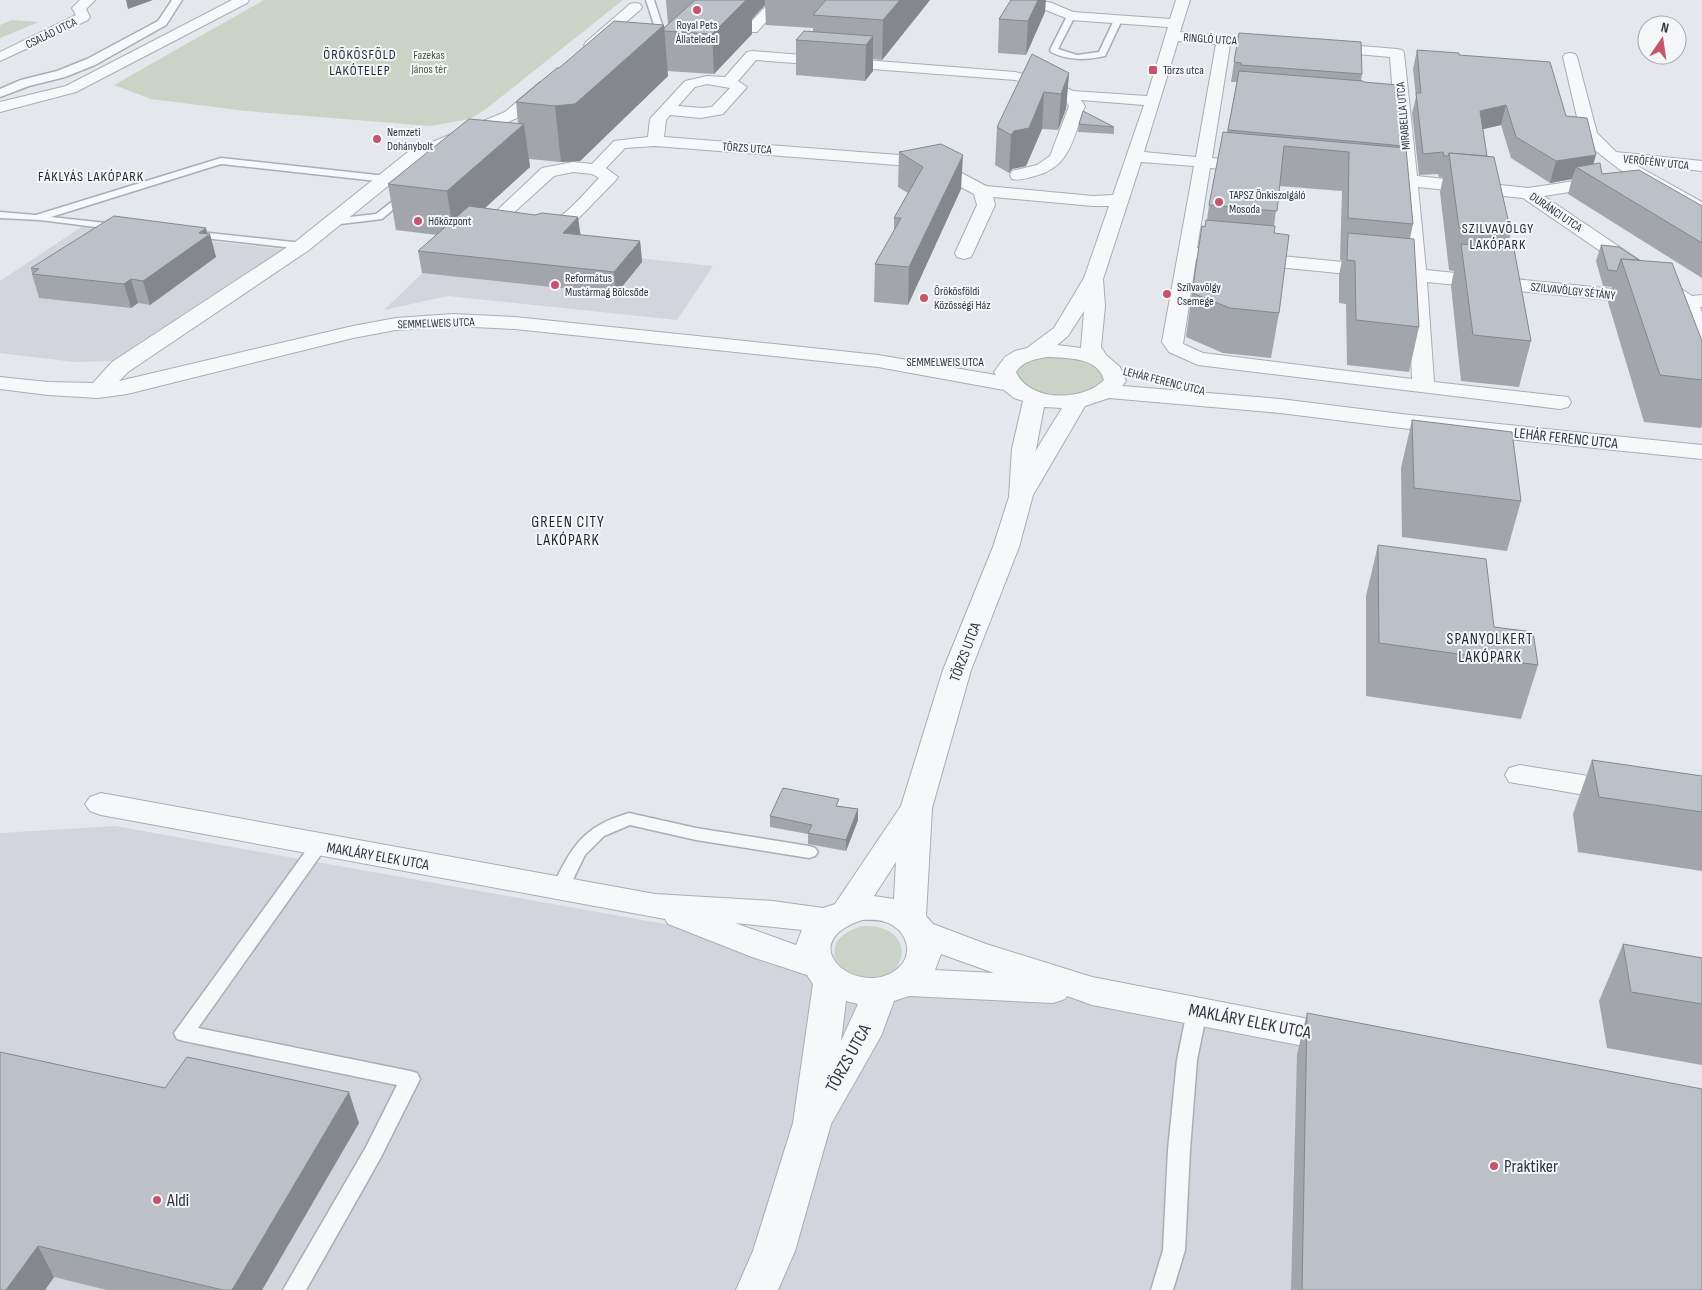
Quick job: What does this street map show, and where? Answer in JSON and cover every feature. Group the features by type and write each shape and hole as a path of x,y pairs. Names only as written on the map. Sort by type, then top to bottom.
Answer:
{"street":[{"name":"CSALÁD UTCA","path":"0,58 83,17 79,8 88,0"},
{"path":"0,93 25,83 61,74 91,62 162,23 177,0"},
{"path":"0,107 79,85 242,0"},
{"path":"752,29 780,0"},
{"path":"1018,0 1047,6 1071,16 1118,20 1174,30"},
{"path":"1009,384 1005,372 1013,361 1035,352 1061,332 1094,278 1153,101 1183,0"},
{"path":"577,57 635,7"},
{"name":"RINGLÓ UTCA","path":"1174,30 1224,40 1291,45"},
{"path":"1224,40 1172,342 1176,348 1198,359 1215,362 1560,402"},
{"name":"MIRABELLA UTCA","path":"1310,46 1397,53 1417,275"},
{"path":"729,82 752,55 968,70 1015,76 1047,84 1070,95 1153,101"},
{"path":"1570,57 1589,134 1596,144 1611,157 1702,209"},
{"path":"98,391 120,368 302,246 414,156 511,115 555,76"},
{"path":"655,140 658,119 666,110 690,84 707,80 729,82 739,87 717,111 701,113 666,110"},
{"path":"1215,89 1235,91"},
{"path":"1018,175 1043,168 1057,158 1077,106 1070,95"},
{"path":"1382,102 1401,104"},
{"name":"TÖRZS UTCA","path":"596,169 620,144 655,140 912,161 950,174 982,191 1093,201 1120,200"},
{"path":"1134,156 1272,168"},
{"name":"VERŐFÉNY UTCA","path":"1611,157 1702,166"},
{"path":"573,167 596,169 609,177 565,222 538,229 513,226 499,217 548,172 573,167"},
{"name":"DURÁNCI UTCA","path":"1379,178 1528,192 1695,301"},
{"path":"1528,192 1608,181"},
{"path":"964,252 986,205 982,191"},
{"name":"SZILVAVÖLGY SÉTÁNY","path":"1188,253 1695,301"},
{"path":"1417,275 1423,387"},
{"path":"1094,278 1095,306 1091,347 1102,362 1112,370 1115,381 1107,392"},
{"path":"1695,301 1702,340"},
{"name":"SEMMELWEIS UTCA","path":"0,383 62,391 98,391 156,380 353,332 396,324 453,320 516,323 878,361 1009,384 1020,392 1048,401 1077,401 1094,398 1107,392"},
{"name":"LEHÁR FERENC UTCA","path":"1035,352 1068,352 1102,362 1133,375 1280,406"},
{"name":"SEMMELWEIS UTCA","path":"878,361 1013,361"},
{"name":"LEHÁR FERENC UTCA","path":"1107,392 1280,406 1430,424 1702,452"},
{"name":"TÖRZS UTCA","path":"915,926 916,808 957,670 1006,547 1020,497 1024,448 1035,398"},
{"name":"TÖRZS UTCA","path":"1020,497 1077,401"},
{"path":"1520,775 1646,795"},
{"name":"MAKLÁRY ELEK UTCA","path":"101,804 655,906 838,916"},
{"name":"TÖRZS UTCA","path":"838,916 916,808"},
{"name":"MAKLÁRY ELEK UTCA","path":"655,906 823,973"},
{"path":"861,908 881,909 899,914 915,926 925,943 926,954 923,965 916,974 893,987 854,990 823,973 813,956 815,937 838,916 861,908"},
{"name":"MAKLÁRY ELEK UTCA","path":"915,926 966,951 1092,991 1372,1045"},
{"name":"TÖRZS UTCA","path":"767,1290 774,1251 812,1123 823,973"},
{"name":"TÖRZS UTCA","path":"812,1123 893,987"},
{"name":"MAKLÁRY ELEK UTCA","path":"893,987 1092,991"},
{"name":"TÖRZS UTCA","path":"757,1290 774,1251"}],"lane":[{"path":"650,0 665,43 658,48"},
{"path":"1071,16 1054,50 1064,56 1087,58 1102,54 1118,20"},
{"path":"37,218 221,161 386,179"},
{"path":"332,222 379,217 412,190"},
{"path":"0,215 126,228"},
{"path":"175,233 302,246"},
{"path":"560,889 578,852 598,832 629,819 696,834 809,852"},
{"path":"294,1290 372,1153 410,1079 184,1033 319,845"},
{"path":"1162,1290 1174,1250 1179,1150 1186,1078 1197,1011"}],"shaded area":[{"path":"83,226 287,250 113,361 74,362 0,353 0,281"},
{"name":"Református Mustármag Bölcsőde","path":"458,239 713,266 677,320 448,296 384,310"},
{"path":"115,826 1125,1006 1702,1124 1702,1290 0,1290 0,833"}],"green space":[{"name":"Fazekas János tér","path":"264,0 623,0 486,109 470,119 430,126 246,111 151,99 114,85"},
{"path":"12,20 39,22 0,38 0,25"},
{"path":"1046,356 1071,358 1089,363 1101,373 1103,381 1094,391 1061,397 1036,393 1016,378 1016,372 1026,362"},
{"path":"862,926 881,928 889,931 898,939 902,949 900,961 897,966 884,975 869,977 855,974 843,967 836,957 835,946 843,935"}],"building":[{"path":"695,0 746,0 712,34 664,31 664,28"},
{"path":"826,0 900,0 883,20 813,15"},
{"path":"1011,0 1038,0 1028,21 999,19"},
{"path":"614,21 664,25 575,104 555,106 516,102 559,68"},
{"path":"804,31 873,36 866,45 796,40"},
{"path":"1239,33 1361,42 1362,74 1241,65 1241,63 1234,62"},
{"path":"1417,50 1550,62 1566,116 1587,118 1596,155 1556,161 1516,137 1506,105 1480,111 1487,156 1449,153 1448,156 1444,156 1443,152 1423,154 1416,93 1421,93"},
{"path":"1032,54 1069,73 1061,94 1044,92 1029,128 1014,131 1011,135 997,127"},
{"path":"1239,71 1398,85 1404,146 1228,130"},
{"path":"1083,111 1114,127 1079,124"},
{"path":"469,119 524,124 447,191 388,184"},
{"path":"1223,132 1406,148 1413,224 1348,218 1349,152 1284,146 1277,211 1209,205"},
{"path":"941,144 963,155 909,267 875,264 901,218 894,218 923,167 899,152"},
{"path":"1449,153 1494,157 1511,233 1459,228"},
{"path":"1600,163 1602,174 1639,170 1702,206 1702,243 1576,167"},
{"path":"469,206 535,215 542,213 578,217 563,233 640,241 614,272 418,251"},
{"path":"114,216 206,228 199,233 210,234 143,281 131,279 124,284 32,274 39,269 31,268"},
{"path":"1206,220 1275,226 1274,233 1289,235 1279,313 1230,308 1192,293 1202,226 1205,227"},
{"path":"1348,233 1414,239 1419,327 1356,320 1355,261 1347,260"},
{"path":"1461,244 1514,249 1531,341 1473,335"},
{"path":"1601,245 1619,247 1639,260 1621,259 1617,271 1608,270"},
{"path":"1621,259 1672,263 1702,341 1702,380 1660,375"},
{"path":"1412,420 1512,432 1521,501 1414,488"},
{"path":"1378,545 1486,559 1494,627 1533,632 1538,665 1379,643"},
{"path":"1592,760 1702,776 1702,812 1599,797"},
{"path":"783,788 839,799 836,806 858,809 846,840 808,833 812,825 770,816"},
{"path":"1623,944 1702,958 1702,1004 1631,992"},
{"name":"Praktiker","path":"1307,1013 1702,1089 1702,1290 1302,1290"},
{"name":"Aldi","path":"0,1052 165,1088 187,1057 349,1092 232,1290 223,1290 38,1246 6,1290 0,1290"}],"place":[{"name":"Royal Pets Állateledel","path":"697,10"},
{"name":"Törzs utca","path":"1153,70"},
{"name":"Nemzeti Dohánybolt","path":"377,139"},
{"name":"TAPSZ Önkiszolgáló Mosoda","path":"1219,202"},
{"name":"Hőközpont","path":"418,221"},
{"name":"Református Mustármag Bölcsőde","path":"555,285"},
{"name":"Szílvavölgy Csemege","path":"1167,294"},
{"name":"Örökösföldi Közösségi Ház","path":"924,298"},
{"name":"Praktiker","path":"1494,1166"},
{"name":"Aldi","path":"157,1200"}],"district":[{"name":"ÖRÖKÖSFÖLD LAKÓTELEP","path":"360,62"},
{"name":"FÁKLYÁS LAKÓPARK","path":"91,176"},
{"name":"SZILVAVÖLGY LAKÓPARK","path":"1498,236"},
{"name":"GREEN CITY LAKÓPARK","path":"568,530"},
{"name":"SPANYOLKERT LAKÓPARK","path":"1490,647"}]}
